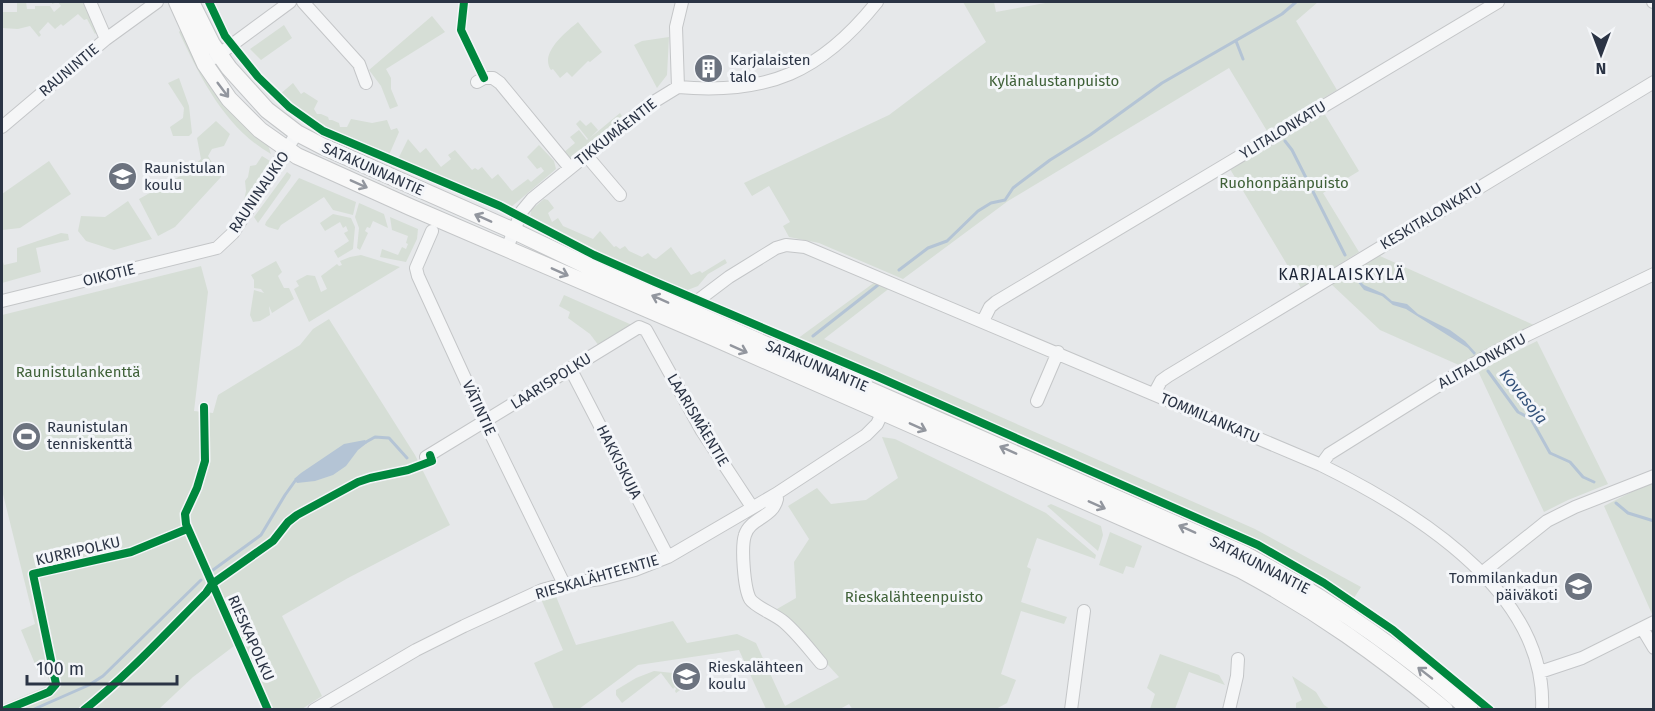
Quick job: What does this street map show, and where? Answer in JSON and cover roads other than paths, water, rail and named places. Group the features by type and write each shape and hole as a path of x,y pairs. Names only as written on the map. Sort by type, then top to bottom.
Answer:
{"main road":[{"name":"SATAKUNNANTIE","path":"177,2 212,59 297,134 514,231 600,272 679,315"},
{"name":"SATAKUNNANTIE","path":"191,2 205,33 221,88 260,130 288,150 308,161 507,248 679,315 1261,563 1298,583 1354,620 1470,710"},
{"name":"SATAKUNNANTIE","path":"886,405 1241,570 1291,597 1386,662 1445,710"}],"street":[{"name":"RAUNINTIE","path":"3,122 106,39 90,2"},
{"path":"106,39 157,2"},
{"path":"212,59 290,2"},
{"path":"303,2 359,64 366,83"},
{"path":"681,2 676,27 678,87 707,90 730,88 782,76 815,61 831,51 853,31 877,2"},
{"name":"YLITALONKATU","path":"983,321 990,307 996,302 1498,2"},
{"path":"477,82 484,78 494,78 500,83 570,168"},
{"name":"KESKITALONKATU","path":"1154,394 1161,381 1168,376 1653,82"},
{"name":"TIKKUMÄENTIE","path":"507,248 526,205 586,154 658,98 678,87"},
{"name":"RAUNINAUKIO","path":"217,248 233,233 297,134"},
{"path":"586,154 620,195"},
{"name":"VÄTINTIE","path":"432,231 416,268 418,276 485,422 564,584"},
{"name":"TOMMILANKATU","path":"679,315 729,277 776,248 786,245 805,247 1321,465 1364,486 1410,514 1483,572 1503,596 1522,625 1533,650 1540,672 1543,693 1542,710"},
{"name":"OIKOTIE","path":"2,301 217,248"},
{"name":"ALITALONKATU","path":"1321,465 1329,454 1462,370 1527,335 1653,274"},
{"name":"LAARISPOLKU","path":"426,457 639,327 646,330"},
{"name":"LAARISMÄENTIE","path":"646,330 702,430 752,507"},
{"path":"1037,401 1058,352"},
{"name":"HAKKISKUJA","path":"570,368 668,557"},
{"name":"RIESKALÄHTEENTIE","path":"314,710 372,674 464,626 542,590 564,584 601,579 635,570 668,557 776,494 866,435 877,424 886,405"},
{"path":"1483,572 1547,521 1575,507 1653,476"},
{"path":"776,494 777,499 772,511 750,526 745,533 743,552 748,597 753,603 786,624 821,663"},
{"path":"1071,710 1084,611"},
{"path":"1540,672 1582,658 1653,622"},
{"path":"1642,628 1653,648"},
{"path":"1229,710 1237,676 1238,659"}],"water":[{"path":"1357,273 1364,285 1384,294 1392,301 1407,304 1418,314 1450,330 1476,353 1474,355 1468,348 1406,309 1393,305 1382,296 1364,290 1353,276"},
{"path":"365,440 367,443 358,450 346,466 333,475 315,481 297,483 294,479 344,444"}],"waterway":[{"path":"899,270 928,248 947,241 978,211 991,203 1005,200 1013,188 1050,160 1090,135 1162,83 1282,14 1296,2"},
{"path":"1236,41 1243,59"},
{"name":"Kovasoja","path":"1285,141 1292,150 1345,255"},
{"path":"813,336 878,285"},
{"name":"Kovasoja","path":"1488,371 1518,412 1531,419 1550,453 1570,462 1583,477 1594,482"},
{"path":"366,442 375,437 389,438 407,458"},
{"path":"213,570 261,535 295,481"},
{"name":"Kovasoja","path":"1616,503 1628,513 1654,521"},
{"path":"32,710 89,685 103,676 201,580"}],"place":[{"name":"Karjalaisten talo","path":"709,69"},
{"name":"Raunistulan koulu","path":"123,177"},
{"name":"Raunistulan tenniskenttä","path":"26,436"},
{"name":"Tommilankadun päiväkoti","path":"1579,587"},
{"name":"Rieskalähteen koulu","path":"687,676"}],"district":[{"name":"KARJALAISKYLÄ","path":"1342,274"}],"park label":[{"name":"Kylänalustanpuisto","path":"1054,81"},
{"name":"Ruohonpäänpuisto","path":"1284,183"},
{"name":"Raunistulankenttä","path":"78,372"},
{"name":"Rieskalähteenpuisto","path":"914,597"}]}
